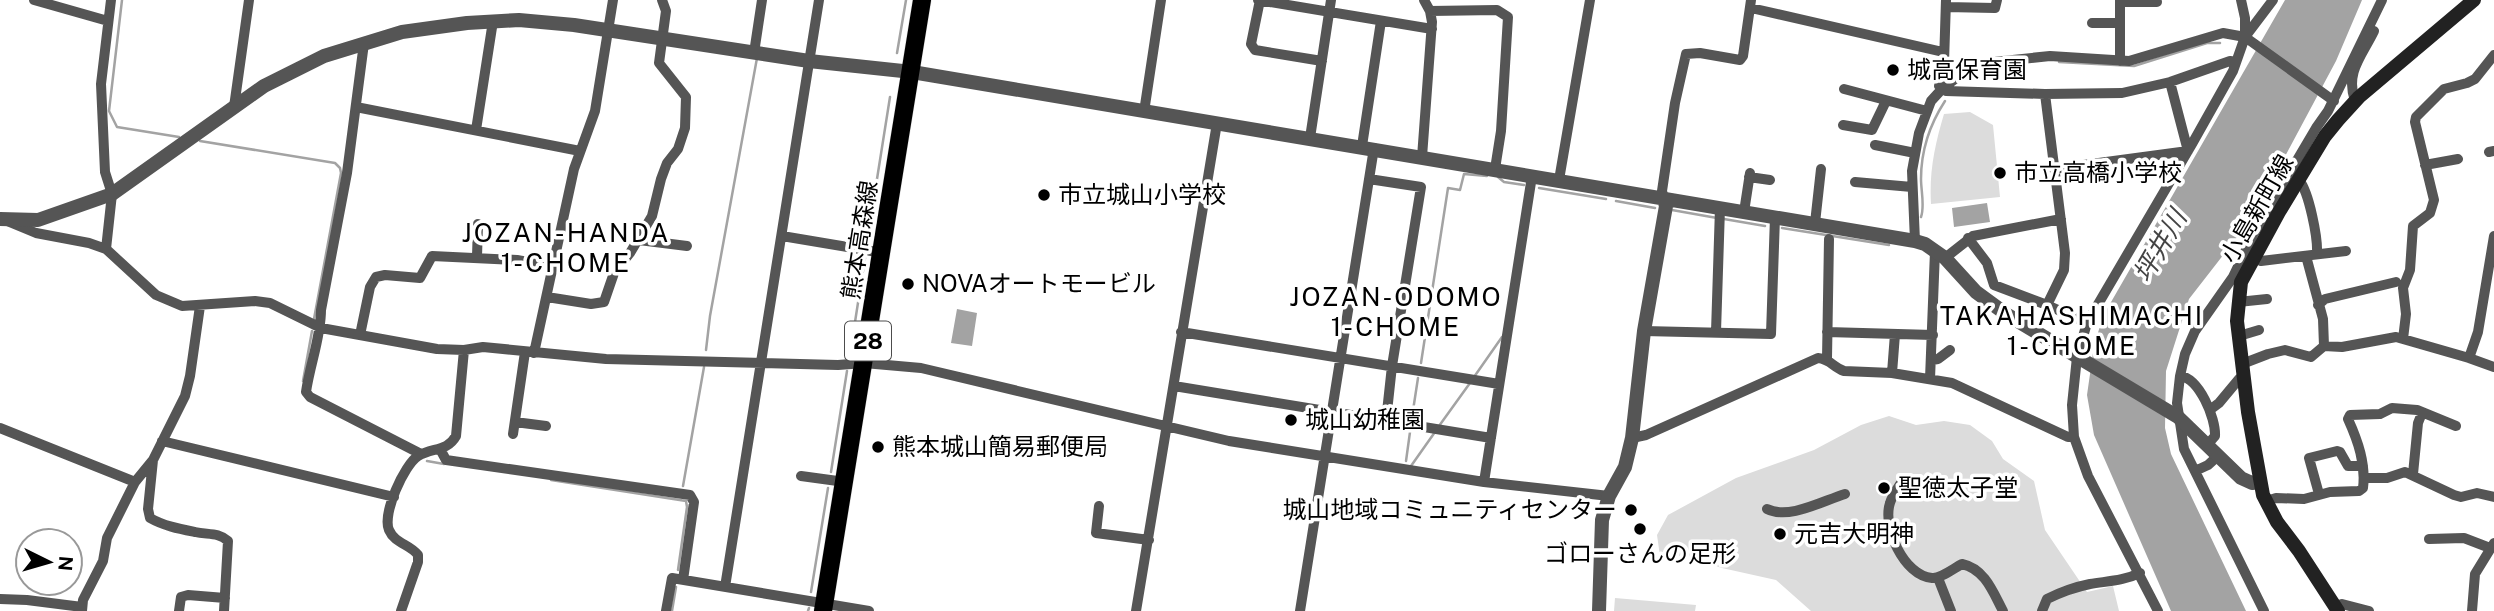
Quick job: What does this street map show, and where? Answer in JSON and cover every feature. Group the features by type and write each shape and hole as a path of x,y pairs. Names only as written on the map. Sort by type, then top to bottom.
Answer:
{"main road":[{"name":"熊本高森線","path":"824,607 922,0"},
{"name":"小島新町線","path":"2337,609 2277,522 2259,482 2239,336 2237,279 2325,136 2355,101 2474,0"}],"street":[{"path":"34,0 108,21"},
{"path":"106,249 112,194 105,172 101,84 111,0"},
{"path":"233,107 249,0"},
{"path":"513,434 530,352 555,267 580,151 595,111 613,0"},
{"path":"547,297 591,304 602,304 607,299 614,273 639,240 652,216 665,168 680,145 686,114 684,93 659,63 666,11 662,0"},
{"path":"754,53 762,0"},
{"path":"725,587 819,0"},
{"path":"1144,112 1161,0"},
{"path":"1322,61 1255,50 1251,44 1259,0 1432,29"},
{"path":"1310,138 1331,0"},
{"path":"1422,157 1432,29 1430,11 1423,0"},
{"path":"1559,180 1590,0"},
{"path":"1942,89 1939,81 1944,63 1946,3 1995,8 1997,0"},
{"path":"2241,0 2248,40"},
{"path":"2158,611 2088,476 2074,437 2072,405 2087,323 2273,0"},
{"path":"2355,101 2351,90 2351,77 2382,0"},
{"path":"2264,611 2184,449 2174,415 2180,376 2194,331 2237,279 2253,235 2389,0"},
{"path":"2120,61 2120,1 2150,1"},
{"path":"1599,611 1602,520 1609,496 1625,467 1632,438 1644,331 1666,206 1662,191 1675,103 1686,54 1700,53 1740,60 1743,56 1751,4 1943,52"},
{"path":"1430,11 1498,5 1508,17 1501,131 1495,169"},
{"path":"1,219 38,220 112,194 264,86 324,56 401,32 519,20 809,61 912,72 1559,180 1664,199 1719,214 1744,212 1815,223 1830,232 1915,241 1940,254 1983,298 2174,415 2208,444 2241,478 2252,483 2259,482"},
{"path":"476,130 493,21"},
{"path":"1300,611 1369,179 1368,147 1381,21"},
{"path":"2092,23 2120,23"},
{"path":"1915,241 1912,187 1915,153 1927,111 1942,89 1974,64 2050,55 2120,61 2143,58 2223,33 2248,40 2331,99"},
{"path":"364,43 348,173 307,394 421,454"},
{"path":"2403,339 2406,314 2403,288 2410,270 2413,226 2430,213 2434,200 2414,122 2444,89 2475,79 2494,55"},
{"path":"1942,89 1956,93 2122,93 2171,82 2230,61 2235,62"},
{"path":"2171,82 2188,151"},
{"path":"1844,89 1927,111"},
{"path":"2045,94 2065,253 2064,270 2047,305"},
{"path":"1843,125 1872,130 1886,101"},
{"path":"356,107 580,151"},
{"path":"1136,611 1217,123"},
{"path":"1875,145 1915,153"},
{"path":"2054,169 2188,151"},
{"path":"2425,165 2458,159"},
{"path":"1815,223 1821,169"},
{"path":"1744,212 1749,175 1770,180"},
{"path":"1484,482 1532,176"},
{"path":"1369,179 1421,187 1392,366 1386,421"},
{"path":"2298,180 2305,189 2317,243 2312,255 2318,305 2323,319 2324,346"},
{"path":"1855,182 1912,187"},
{"path":"1716,332 1719,214"},
{"path":"1644,331 1771,334 1775,217"},
{"path":"1,219 36,233 106,249 156,295 182,306 255,301 270,303 321,328 417,346 464,350 479,347 606,359 864,363 921,368 1229,441 1484,482 1609,496"},
{"path":"1940,254 1968,238 2061,219"},
{"path":"477,257 478,224"},
{"path":"1827,359 1830,232"},
{"path":"782,236 883,253"},
{"path":"1968,238 1987,264 1994,285"},
{"path":"2469,358 2477,332 2494,239"},
{"path":"639,240 687,246"},
{"path":"2253,257 2261,261 2346,251"},
{"path":"360,335 370,287 376,277 385,275 420,278 429,258 436,254 517,260 555,267"},
{"path":"1930,379 1940,254"},
{"path":"2318,305 2325,299 2396,282"},
{"path":"1994,285 2087,323"},
{"path":"1983,298 1994,285"},
{"path":"2238,302 2267,299"},
{"path":"0,599 27,600 82,609 83,600 103,561 107,538 135,482 153,460 185,396 200,306"},
{"path":"2239,336 2259,330"},
{"path":"1181,332 1499,384"},
{"path":"1827,332 1933,335"},
{"path":"1892,373 1895,334"},
{"path":"2211,408 2219,403 2243,371 2268,354 2286,351 2311,356 2324,346 2342,348 2389,337 2494,367"},
{"path":"401,611 418,558 416,551 398,542 389,531 387,521 405,471 421,454 452,443 457,433 464,350"},
{"path":"1933,360 1950,350"},
{"path":"1632,438 1646,435 1813,358 1827,359 1844,371 1892,373 1952,383 2068,437 2074,437"},
{"path":"2180,376 2188,378 2211,408 2215,436 2208,444"},
{"path":"1174,386 1491,438"},
{"path":"2266,501 2273,498 2304,499 2319,494 2359,491 2364,488 2363,466 2359,446 2348,419 2350,415 2380,414 2392,408 2417,410 2456,426"},
{"path":"2413,474 2418,423 2422,414"},
{"path":"515,422 546,426"},
{"path":"2442,435 2444,422"},
{"path":"0,428 135,482"},
{"path":"162,441 394,497"},
{"path":"440,449 446,460 690,495 694,499 694,505 683,580"},
{"path":"2319,494 2309,458 2337,451 2348,466 2363,466"},
{"path":"2195,471 2208,465 2219,455"},
{"path":"153,460 148,509 150,519 199,533 220,534 228,541 224,611"},
{"path":"2364,478 2387,478 2405,472 2461,497 2477,493 2494,497"},
{"path":"801,476 845,482"},
{"path":"1901,483 1889,503 1889,522 1894,543 1903,557 1917,572 1932,578 1938,578 1962,564 1972,566 1984,576 2003,611"},
{"path":"1767,509 1776,514 1792,511 1845,494"},
{"path":"1099,506 1097,533 1149,540"},
{"path":"2429,539 2464,538 2492,545 2475,574 2472,611"},
{"path":"2042,611 2047,599 2066,590 2123,580 2140,573"},
{"path":"666,611 672,578 824,607 869,611"},
{"path":"1938,578 1951,611"},
{"path":"179,611 181,597 188,595 225,598"},
{"path":"2337,609 2342,604 2369,611"}],"shaded area":[{"path":"1970,112 1993,125 2000,197 1931,204 1933,158 1944,114"},
{"path":"1889,416 1916,425 1944,421 1970,425 1992,441 2003,459 2034,481 2045,530 2087,592 2113,586 2119,611 1811,611 1776,580 1688,557 1660,556 1657,535 1668,515 1736,478 1814,450 1861,425"},
{"path":"1615,598 1696,605 1695,611 1614,611"}],"water":[{"name":"坪井川","path":"2285,0 2362,0 2336,61 2252,218 2189,299 2166,371 2165,428 2171,454 2246,611 2171,611 2094,435 2087,395 2094,346 2103,316"},
{"path":"1987,203 1990,222 1954,227 1952,208"},
{"path":"957,309 977,313 972,346 951,343"}],"waterway":[{"path":"122,0 109,111 117,127 179,137"},
{"path":"897,53 906,0"},
{"path":"2059,62 2134,66 2207,43 2220,43"},
{"path":"706,350 757,58"},
{"path":"1967,76 1976,69 1987,68"},
{"path":"867,242 890,97"},
{"path":"1921,217 1921,169 1925,148 1931,128 1945,101"},
{"path":"200,141 335,163 340,168 314,319"},
{"path":"1421,363 1448,188 1460,190 1464,174 1487,176"},
{"path":"1498,177 1504,182 1524,185"},
{"path":"1539,188 1606,199"},
{"path":"1616,201 1655,208"},
{"path":"1672,210 1717,218"},
{"path":"1724,219 1765,226"},
{"path":"1782,228 1889,245"},
{"path":"850,354 865,258"},
{"path":"303,381 312,331"},
{"path":"1474,377 1502,337"},
{"path":"683,486 704,367"},
{"path":"831,472 847,371"},
{"path":"1412,417 1418,378"},
{"path":"1439,426 1470,383"},
{"path":"1406,461 1410,432"},
{"path":"1411,466 1435,432"},
{"path":"427,461 444,464"},
{"path":"551,480 686,501 678,570"},
{"path":"811,592 828,488"},
{"path":"672,611 676,587"}],"place":[{"name":"城高保育園","path":"1893,70"},
{"name":"市立高橋小学校","path":"2000,173"},
{"name":"市立城山小学校","path":"1044,195"},
{"name":"NOVAオートモービル","path":"908,284"},
{"name":"城山幼稚園","path":"1291,420"},
{"name":"熊本城山簡易郵便局","path":"878,447"},
{"name":"聖徳太子堂","path":"1884,488"},
{"name":"城山地域コミュニティセンター","path":"1631,510"},
{"name":"ゴローさんの足形","path":"1640,529"},
{"name":"元吉大明神","path":"1780,534"}],"district":[{"name":"JOZAN-HANDA 1-CHOME","path":"566,248"},
{"name":"JOZAN-ODOMO 1-CHOME","path":"1396,312"},
{"name":"TAKAHASHIMACHI 1-CHOME","path":"2072,331"}]}
